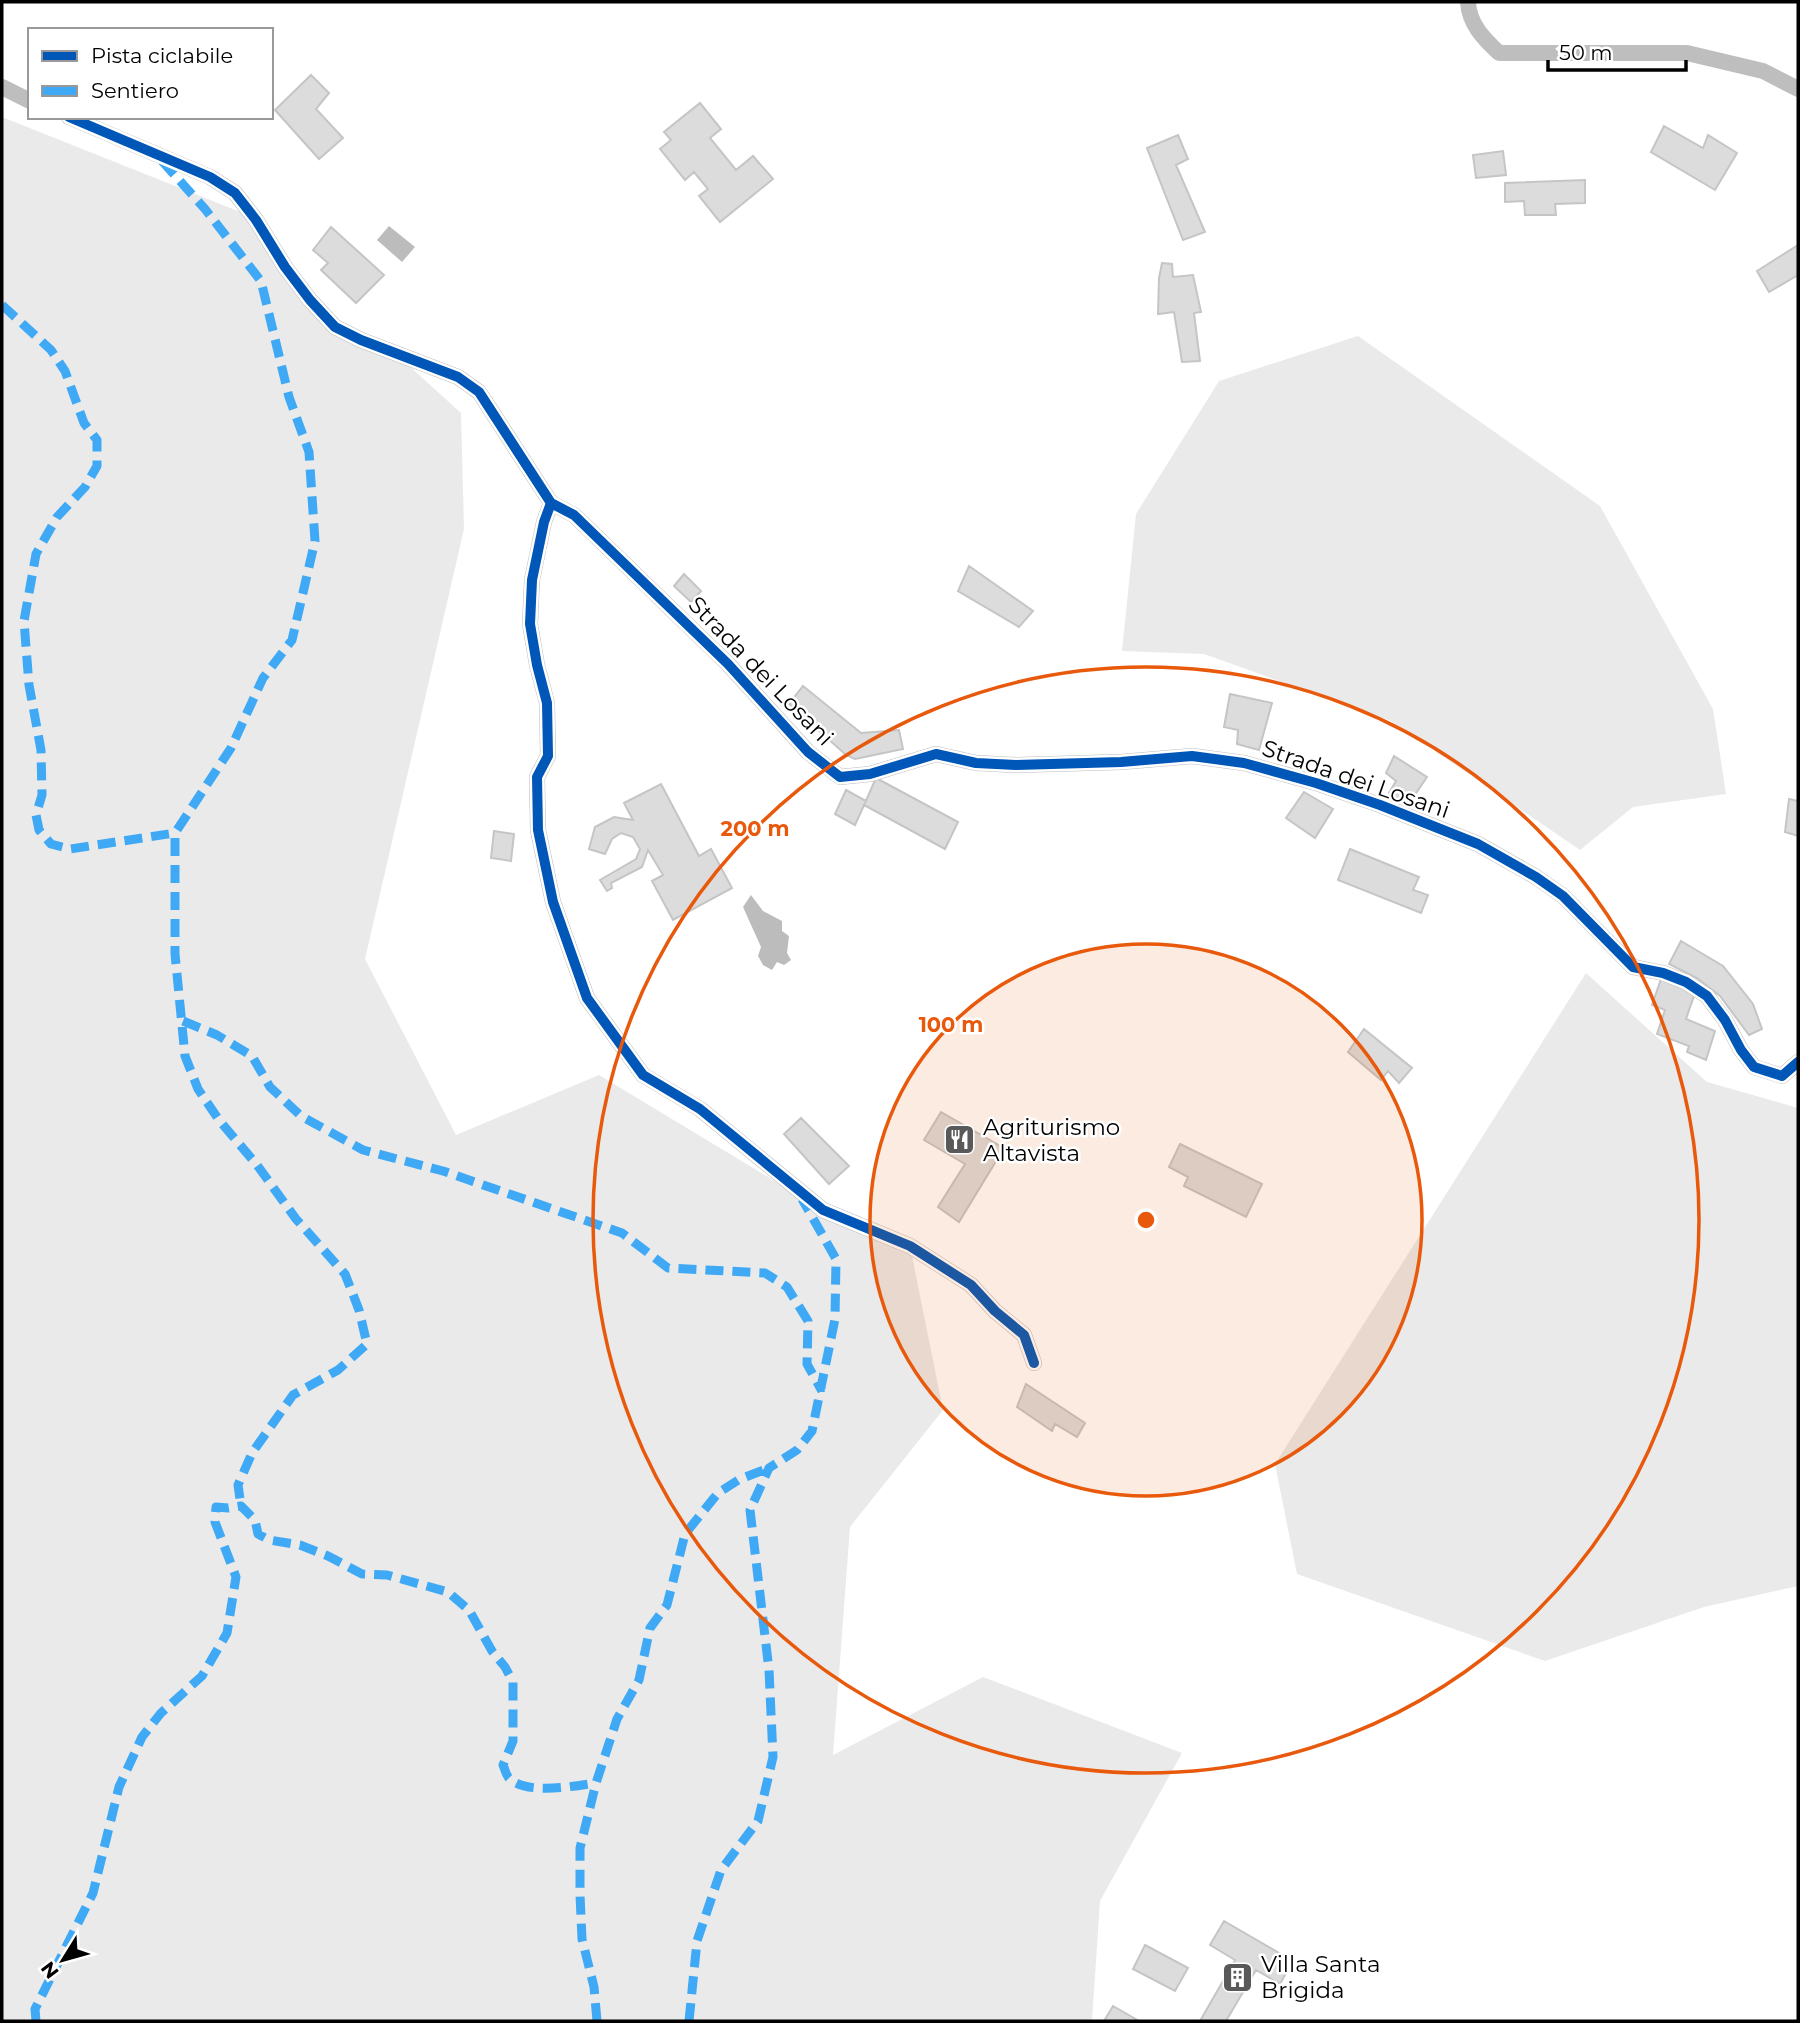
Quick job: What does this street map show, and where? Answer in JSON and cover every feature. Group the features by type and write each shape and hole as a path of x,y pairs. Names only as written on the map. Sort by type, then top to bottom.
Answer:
{"street":[{"path":"1468,2 1480,36 1499,53 1687,53 1763,71 1798,89"},
{"path":"2,87 28,100"},
{"name":"Strada dei Losani","path":"74,119 210,177 235,193 256,220 285,267 335,327 361,340 458,377 479,393 551,503 574,515 728,664 808,752 840,777 870,774 936,754 976,763 1016,765 1122,762 1192,756 1244,763 1316,783 1478,844 1536,877 1580,911 1633,967 1663,973 1686,982 1707,996 1754,1067 1782,1076 1798,1062"},
{"path":"551,503 544,522 532,580 530,624 547,703 548,756 537,777 538,830 553,902 587,998 643,1075 700,1109 823,1210 910,1246 971,1284 995,1311 1024,1335 1034,1363"}],"shaded area":[{"path":"2,117 248,215 341,324 407,364 461,413 464,529 365,959 456,1135 599,1075 823,1210 910,1246 943,1410 850,1527 833,1755 983,1677 1182,1753 1100,1901 1092,2021 2,2021"},
{"path":"389,226 415,247 402,262 377,240"},
{"path":"1358,336 1600,506 1713,709 1726,794 1633,807 1580,850 1391,721 1204,654 1122,651 1136,514 1219,381"},
{"path":"751,895 763,911 782,921 782,931 789,936 787,953 791,960 784,965 777,962 772,970 763,965 758,956 761,947 743,907"},
{"path":"1586,973 1707,1082 1798,1108 1798,1586 1704,1607 1545,1661 1297,1574 1275,1464"}],"building":[{"path":"311,75 329,93 316,109 343,138 319,159 275,110"},
{"path":"700,103 721,129 710,138 736,170 753,156 773,179 720,222 699,196 708,189 694,172 685,180 660,149 671,140 664,132"},
{"path":"1664,126 1703,148 1708,135 1737,153 1715,190 1651,152"},
{"path":"1178,135 1188,159 1176,165 1205,232 1183,240 1147,148"},
{"path":"1503,151 1506,175 1476,178 1473,155"},
{"path":"1585,180 1585,203 1555,204 1556,215 1525,215 1524,201 1505,202 1505,183"},
{"path":"331,227 384,275 356,303 321,270 328,263 313,250"},
{"path":"1798,245 1798,275 1769,292 1757,271"},
{"path":"1162,263 1172,264 1173,277 1193,275 1201,312 1194,313 1200,361 1182,362 1174,312 1158,314"},
{"path":"969,566 1033,611 1019,627 958,591"},
{"path":"684,574 701,591 691,602 674,586"},
{"path":"803,686 861,733 899,730 903,749 855,759 846,755 789,704"},
{"path":"1230,694 1272,703 1259,750 1237,744 1238,730 1224,727"},
{"path":"1394,756 1427,777 1408,805 1389,793 1396,781 1386,773"},
{"path":"876,778 958,822 945,849 864,805"},
{"path":"661,784 699,856 711,849 732,888 673,920 652,881 663,875 648,850 642,867 611,883 612,888 607,891 600,880 636,859 640,849 633,837 621,833 612,839 605,854 589,849 595,827 614,817 633,820 624,803"},
{"path":"846,790 866,801 855,825 835,814"},
{"path":"1304,792 1333,809 1315,838 1286,818"},
{"path":"1789,799 1798,801 1798,836 1785,832"},
{"path":"494,831 514,834 511,861 491,858"},
{"path":"1350,849 1419,877 1413,890 1428,895 1421,913 1338,880"},
{"path":"1681,941 1723,966 1753,1004 1762,1029 1749,1035 1720,996 1697,978 1669,964"},
{"path":"1661,979 1695,993 1686,1019 1715,1031 1706,1060 1687,1052 1689,1046 1657,1034 1665,1010 1652,1005"},
{"path":"1364,1029 1412,1068 1399,1083 1388,1071 1381,1080 1348,1052"},
{"path":"941,1112 1004,1148 959,1222 938,1207 965,1164 924,1140"},
{"path":"801,1118 849,1166 829,1184 784,1134"},
{"path":"1180,1144 1262,1184 1246,1217 1184,1186 1188,1177 1169,1167"},
{"path":"1026,1384 1085,1423 1077,1437 1055,1424 1052,1431 1017,1407"},
{"name":"Villa Santa Brigida","path":"1224,1921 1293,1961 1280,1984 1256,1970 1226,2021 1200,2021 1235,1960 1210,1945"},
{"path":"1145,1945 1188,1968 1175,1991 1133,1969"},
{"path":"1113,2006 1139,2021 1104,2021"}],"marked path":[{"path":"162,161 205,209 261,281 289,397 309,452 315,541 292,640 263,678 231,748 175,833 175,954 185,1056 198,1089 219,1120 257,1165 296,1219 345,1274 359,1310 367,1344 338,1370 293,1395 252,1453 238,1485 241,1506"},
{"path":"2,305 51,350 65,371 84,423 97,440 97,466 85,487 57,517 36,554 24,621 29,685 41,750 42,795 36,815 39,830 51,844 70,849 175,833"},
{"path":"183,1021 217,1035 252,1056 270,1087 301,1116 363,1150 443,1171 622,1233 668,1268 765,1273 787,1287 808,1321 807,1364 822,1391"},
{"path":"689,2021 697,1941 721,1870 758,1821 773,1757 769,1670 750,1510 769,1468 797,1450 812,1431 835,1319 836,1259 802,1199"},
{"path":"597,2021 594,1987 582,1939 580,1895 580,1848 596,1783 617,1719 639,1680 650,1628 667,1605 685,1534 718,1493 740,1479 769,1468"},
{"path":"36,2021 35,2009 93,1893 119,1787 142,1737 161,1713 202,1676 227,1633 236,1577 215,1522 216,1507 241,1506 255,1520 258,1534 269,1540 300,1545 362,1574 387,1575 448,1592 469,1610 513,1682 513,1741 503,1765 509,1778 518,1784 539,1788 596,1783"}],"cycle path":[{"path":"74,119 210,177 235,193 256,220 285,267 335,327 361,340 458,377 479,392 551,503 574,515 728,664 808,752 840,777 870,774 936,754 976,763 1016,765 1121,762 1192,756 1244,763 1316,783 1478,844 1536,877 1563,896 1633,967 1663,973 1686,982 1707,996 1754,1067 1782,1076 1798,1062"},
{"path":"551,503 544,522 532,580 530,624 547,703 548,756 537,777 538,830 553,902 587,998 643,1075 700,1109 823,1210 910,1246 971,1285 995,1311 1024,1335 1034,1363"}],"place":[{"name":"Agriturismo Altavista","path":"960,1140"},
{"name":"Villa Santa Brigida","path":"1238,1977"}]}
